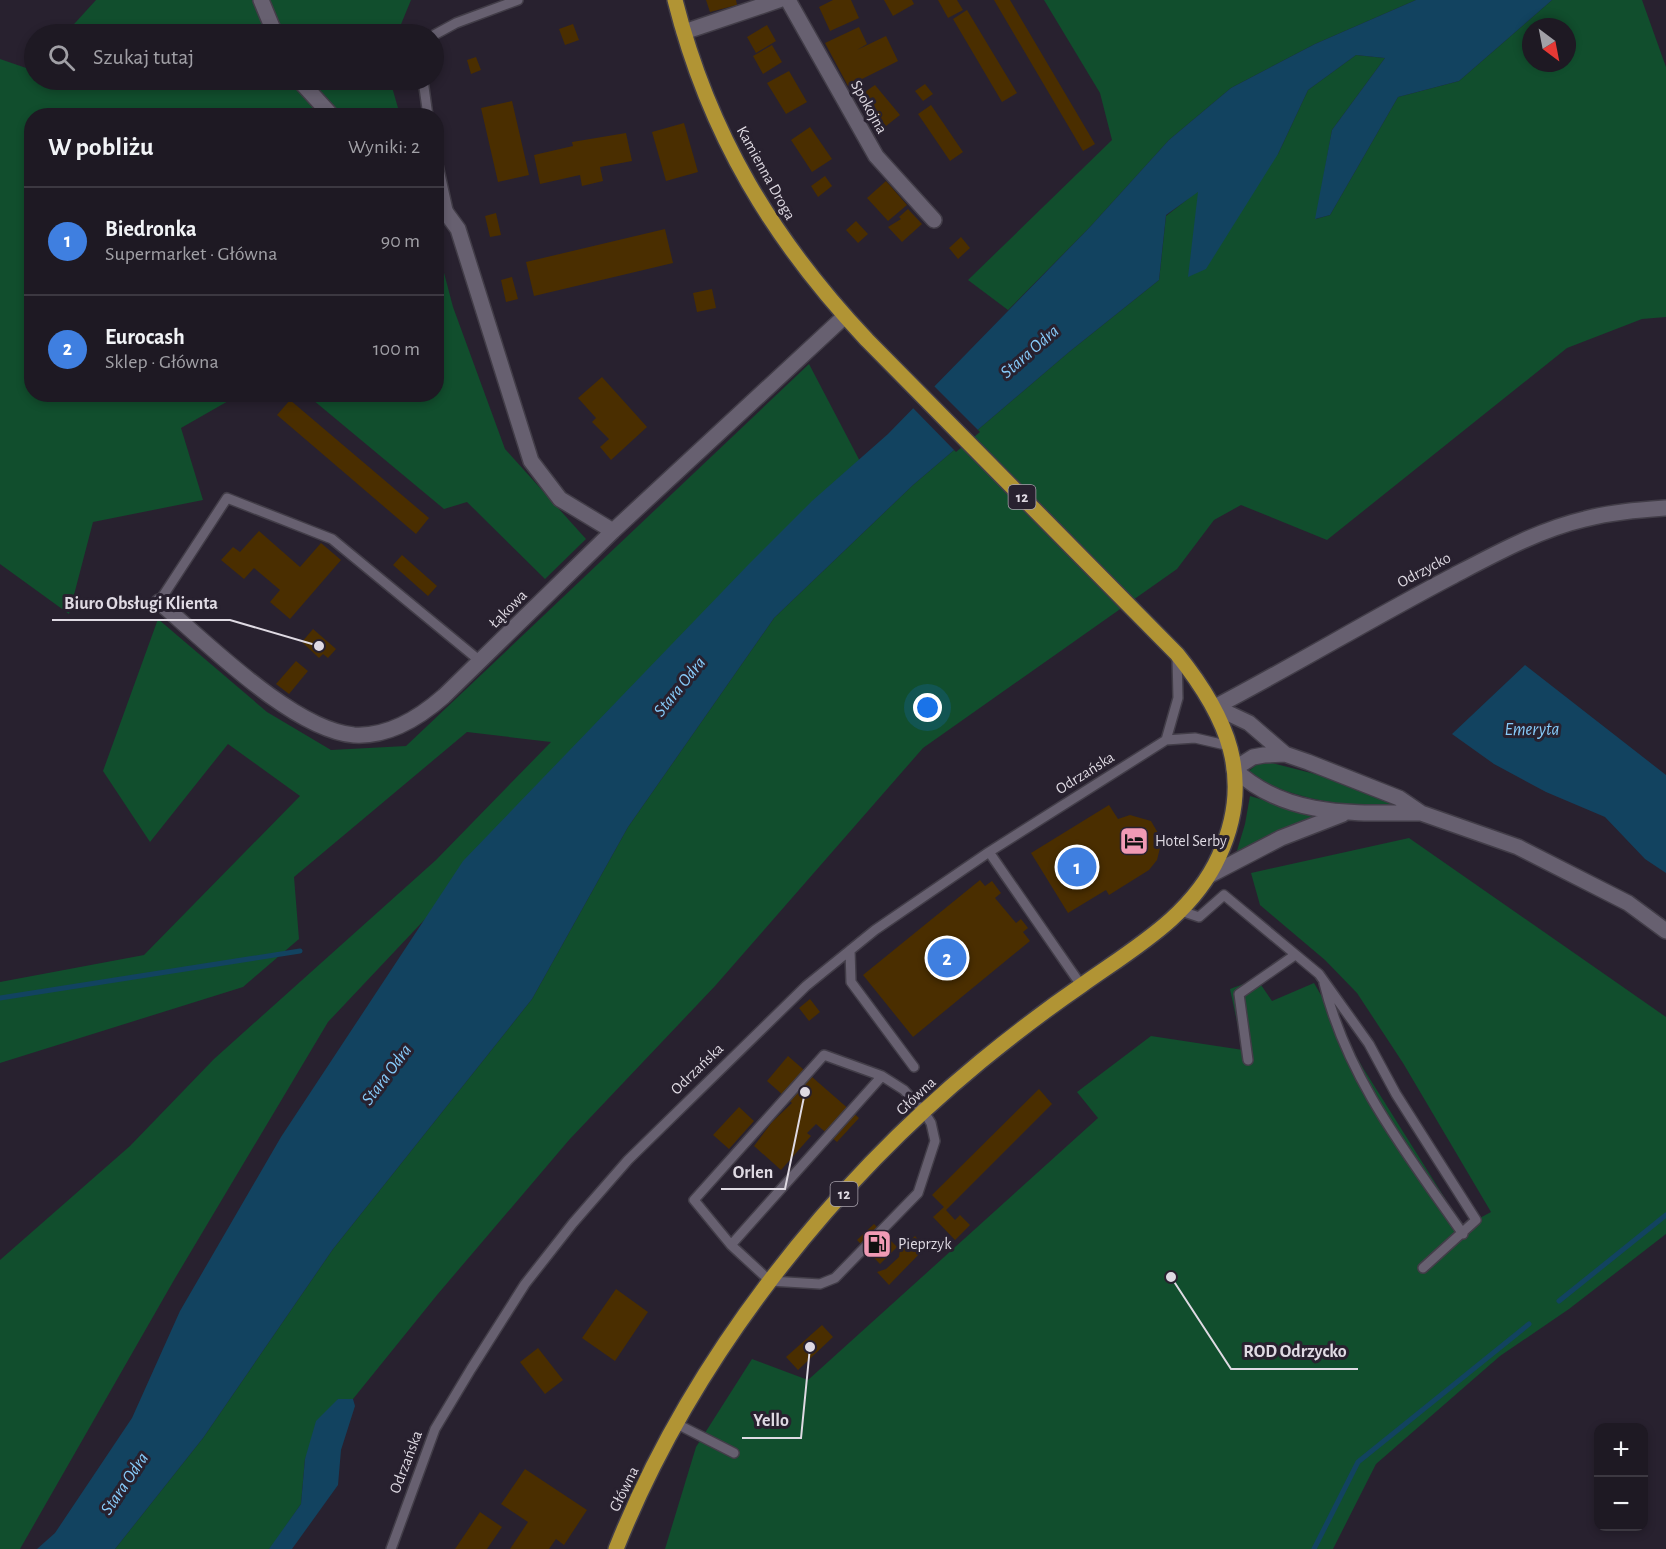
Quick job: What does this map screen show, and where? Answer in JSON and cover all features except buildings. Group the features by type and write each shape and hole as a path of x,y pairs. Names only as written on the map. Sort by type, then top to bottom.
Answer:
{"main road":[{"name":"Kamienna Droga","path":"675,0 684,32 715,116 750,188 793,254 867,340 1177,654"},
{"name":"12","path":"1177,654 1215,707"},
{"name":"Główna","path":"616,1549 677,1424 733,1332 770,1281 833,1206 924,1112 978,1064 1081,986 1147,940 1181,911 1210,875 1231,823 1234,769 1230,746 1215,707"}],"street":[{"path":"261,0 271,24"},
{"path":"684,32 779,0"},
{"name":"Spokojna","path":"788,0 876,156 934,220"},
{"path":"308,90 325,108"},
{"path":"444,208 460,237 531,461 560,499 613,531"},
{"name":"Łąkowa","path":"159,602 267,692 311,720 334,731 353,735 385,731 417,718 480,661 613,531 844,316"},
{"name":"Odrzycko","path":"1215,707 1303,660 1386,611 1506,548 1584,519 1636,510 1666,508"},
{"path":"1215,707 1249,723 1285,754 1399,798 1421,813 1518,847 1628,903 1666,931"},
{"path":"1285,754 1253,757 1234,769 1259,790 1285,801 1347,812 1421,813"},
{"path":"1210,875 1281,838 1347,812"}],"lane":[{"path":"444,29 456,22 518,0"},
{"path":"424,90 427,108"},
{"path":"444,194 448,213"},
{"path":"159,602 227,498 332,539 480,661"},
{"path":"1166,740 1178,698 1177,654"},
{"name":"Odrzańska","path":"391,1549 435,1429 525,1284 573,1223 628,1160 806,986 849,950 989,852 1166,740 1195,738 1230,746"},
{"path":"989,852 1081,986"},
{"path":"1181,911 1199,917 1224,895 1323,980 1369,1044 1396,1094 1476,1220 1423,1268"},
{"path":"849,950 851,982 914,1067"},
{"path":"1248,1060 1239,994 1295,955"},
{"path":"1323,980 1330,1010 1371,1101 1463,1233"},
{"path":"824,1055 882,1076 904,1090 924,1112 931,1123 935,1141 918,1192 835,1278 820,1284 770,1281 731,1245 694,1200 824,1055"},
{"path":"731,1245 882,1076"},
{"path":"677,1424 734,1452"}],"green space":[{"path":"96,0 411,0 401,24 74,24"},
{"path":"1044,0 1416,0 1315,44 1231,88 1169,140 1090,227 1008,310 968,280 1112,140 1100,93"},
{"path":"1552,0 1642,0 1666,67 1666,317 1642,319 1567,348 1327,540 1241,505 1214,520 1177,569 923,748 715,986 569,1140 437,1295 353,1399 338,1399 305,1459 301,1504 269,1549 115,1549 203,1438 333,1249 532,999 628,827 774,618 913,485 1069,352 1159,280 1166,216 1198,191 1278,154 1308,90 1356,55 1385,58 1332,130 1316,219 1330,215 1398,97 1459,81 1522,26 1522,72 1576,72 1576,18 1531,18"},
{"path":"0,59 24,67 24,90 393,90 398,108 24,108 24,402 226,402 181,428 203,500 93,522 69,614 0,564"},
{"path":"444,273 453,307 505,449 586,539 545,579 467,502 444,509 315,402 444,402"},
{"path":"809,364 863,467 478,863 328,1022 174,1280 20,1549 0,1549 0,1260 130,1146 214,1059 436,860 551,742 467,732 294,877 299,939 243,987 0,1063 0,982 144,955 300,796 228,744 150,842 103,771 158,619 267,712 331,750 406,746"},
{"path":"1268,762 1323,776 1399,805 1399,809 1340,803 1301,796 1265,782 1248,772 1256,765"},
{"path":"1250,796 1318,816 1236,854"},
{"path":"1409,838 1666,1017 1666,1234 1569,1309 1500,1356 1376,1464 1333,1549 665,1549 696,1447 752,1359 808,1380 1098,1118 1077,1092 1151,1036 1243,1050 1230,989 1257,979 1272,1001 1314,983 1363,1068 1463,1227 1491,1212 1403,1063 1357,993 1325,960 1260,905 1251,873"}],"water":[{"name":"Stara Odra","path":"1416,0 1552,0 1531,18 1522,18 1522,26 1459,81 1398,97 1330,215 1315,219 1332,130 1385,58 1356,55 1308,90 1278,154 1206,269 1188,277 1198,192 1166,215 1159,280 1069,352 913,485 774,618 628,827 532,999 333,1249 203,1438 115,1549 37,1549 55,1533 132,1418 180,1311 281,1137 463,861 748,565 812,501 888,434 1090,227 1169,140 1231,88 1315,44"},
{"name":"Emeryta","path":"1525,665 1666,775 1666,873 1645,859 1605,817 1546,792 1494,764 1452,734"},
{"path":"338,1399 353,1399 355,1406 341,1450 338,1485 292,1549 269,1549 301,1504 305,1459 316,1421"}],"pier":[{"path":"932,384 980,432 956,452 911,406"}],"waterway":[{"path":"0,998 300,951"},
{"path":"1559,1301 1666,1215"},
{"path":"1314,1549 1358,1462 1529,1324"}],"place":[{"name":"Biuro Obsługi Klienta","path":"319,646"},
{"name":"Hotel Serby","path":"1134,841"},
{"name":"Biedronka","path":"1077,867"},
{"name":"Eurocash","path":"947,958"},
{"name":"Orlen","path":"805,1092"},
{"name":"Pieprzyk","path":"877,1244"},
{"name":"ROD Odrzycko","path":"1171,1277"},
{"name":"Yello","path":"810,1347"}]}
